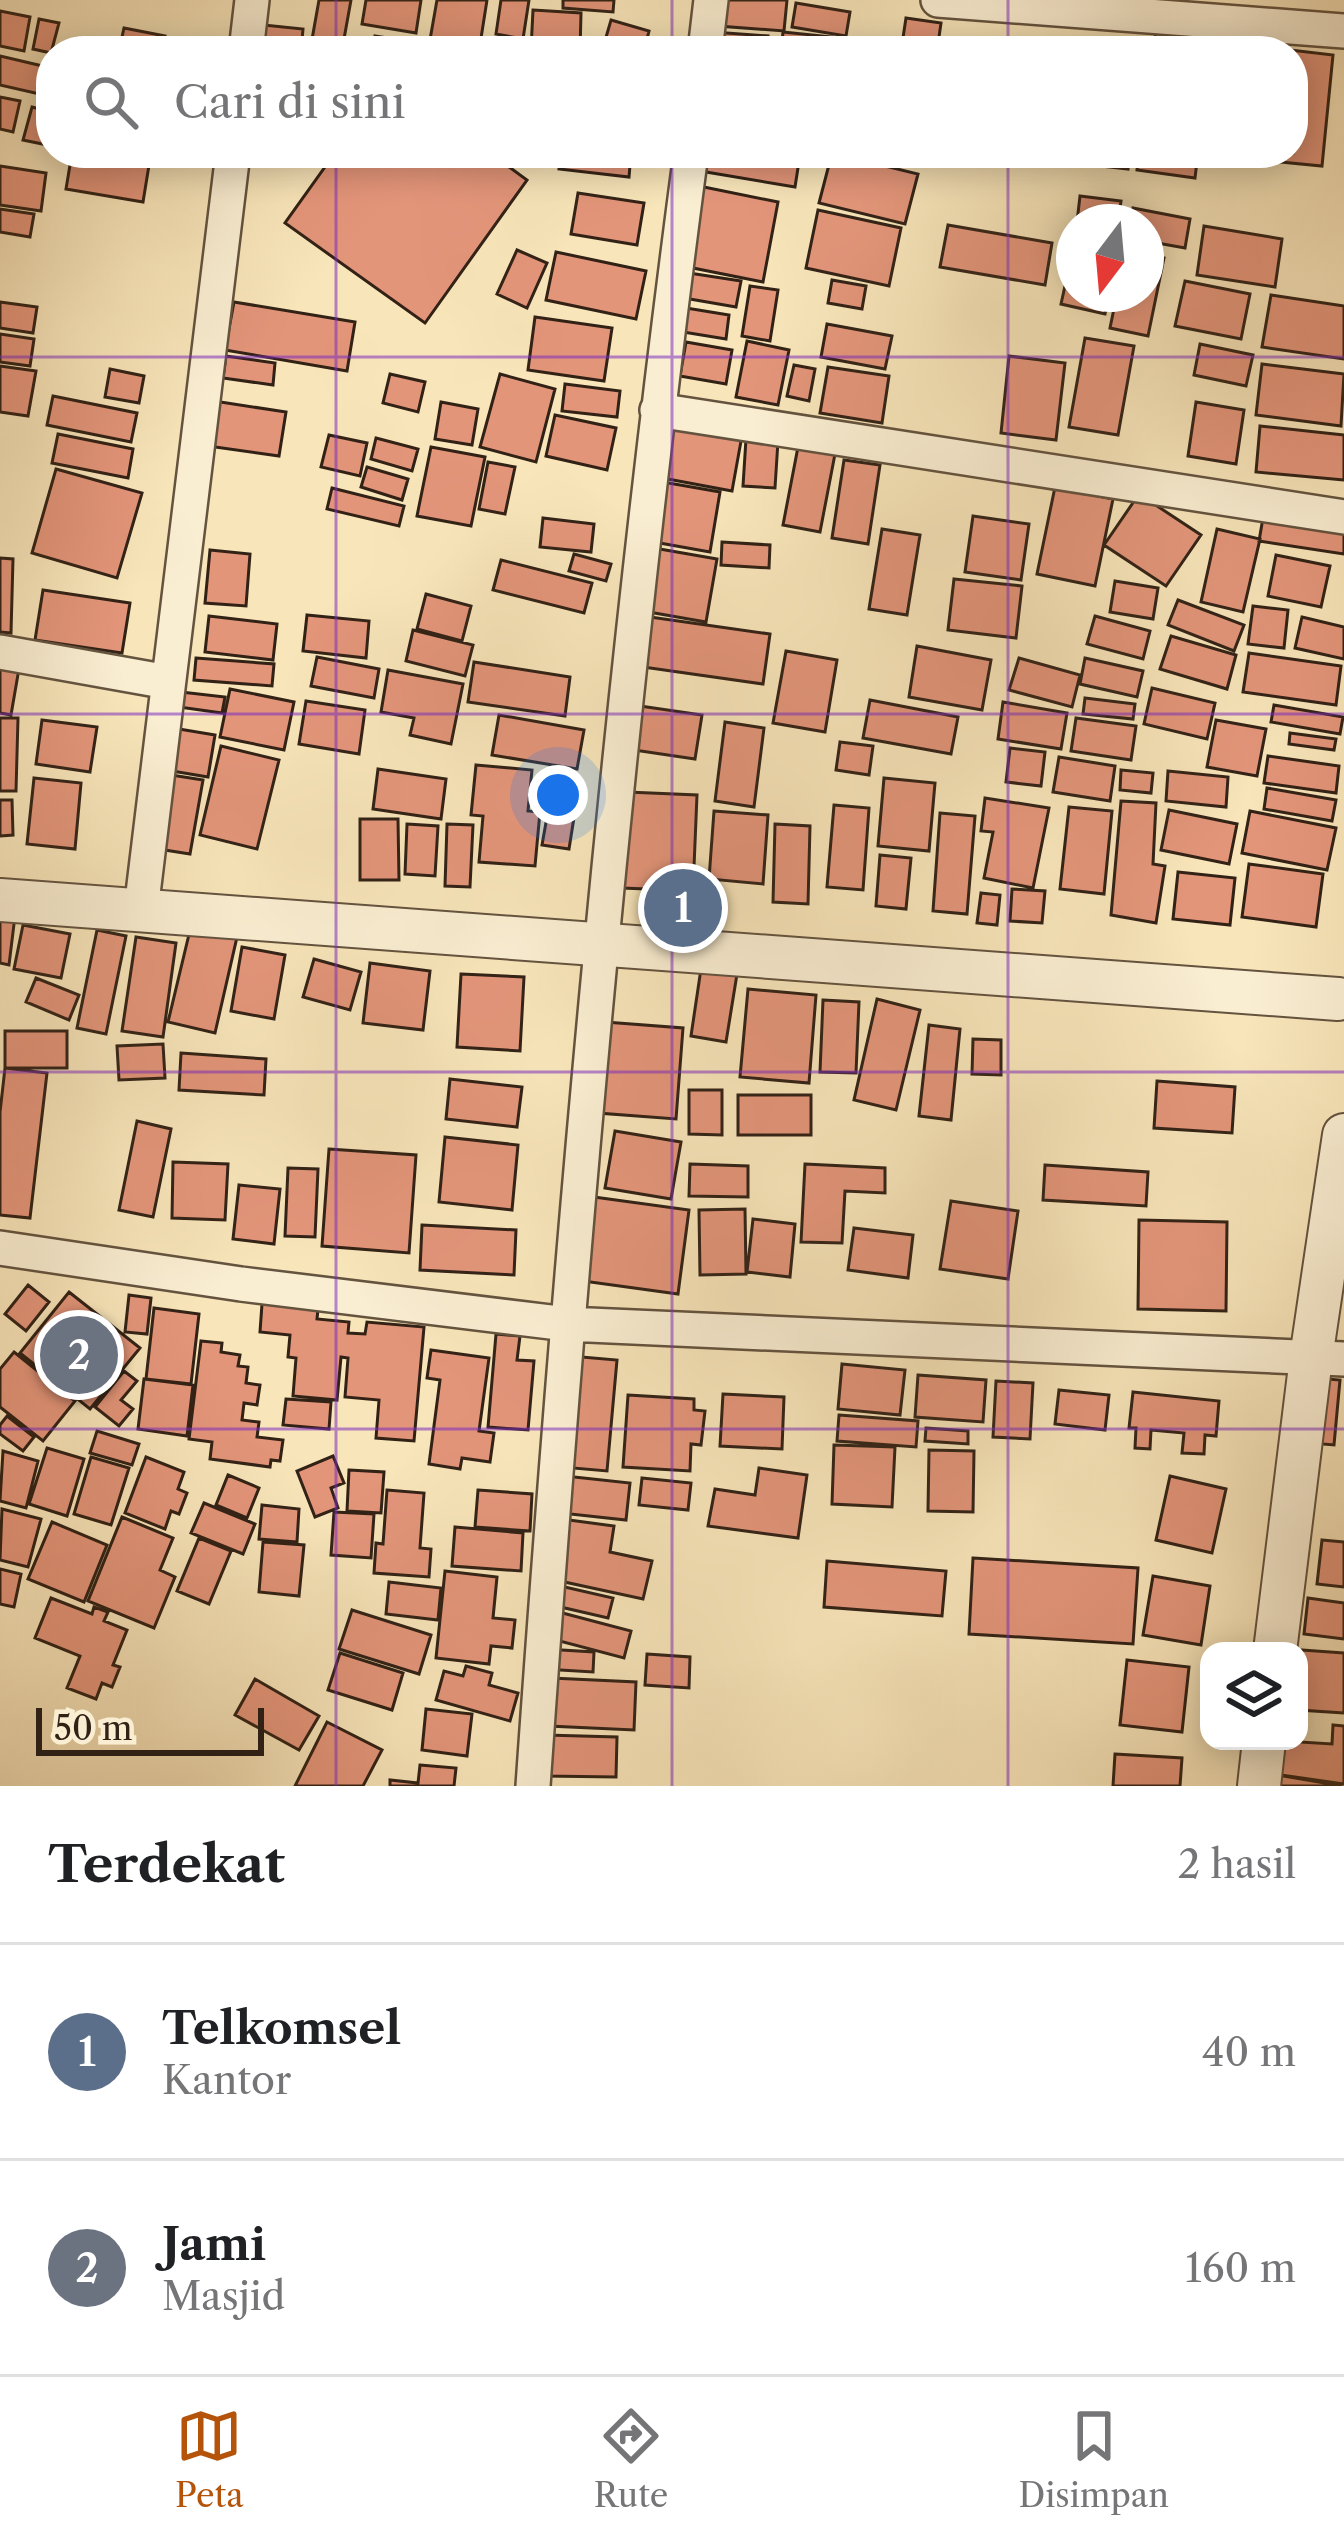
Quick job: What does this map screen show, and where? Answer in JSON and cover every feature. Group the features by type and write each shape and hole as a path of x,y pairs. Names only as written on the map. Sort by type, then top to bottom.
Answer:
{"street":[{"path":"248,36 252,0"},
{"path":"707,36 711,0"},
{"path":"938,0 1344,31"},
{"path":"141,910 231,168"},
{"path":"533,1786 567,1324 657,410 689,168"},
{"path":"657,410 1344,517"},
{"path":"0,652 168,682"},
{"path":"0,900 1342,1000"},
{"path":"1277,1642 1327,1359 1344,1135"},
{"path":"0,1248 567,1324 1327,1359"},
{"path":"1259,1786 1263,1750"}],"building":[{"path":"319,0 351,0 345,36 313,36"},
{"path":"366,0 421,0 416,33 362,24"},
{"path":"437,0 487,0 481,36 431,36"},
{"path":"501,0 529,0 523,36 496,34"},
{"path":"563,0 614,0 613,12 563,8"},
{"path":"720,0 787,0 784,31 718,26"},
{"path":"796,3 850,12 846,36 792,27"},
{"path":"533,10 581,13 580,36 532,36"},
{"path":"0,11 30,17 24,51 0,46"},
{"path":"906,18 941,23 939,36 903,36"},
{"path":"39,19 59,23 56,36 36,36 33,49"},
{"path":"611,20 649,31 648,36 606,36"},
{"path":"254,24 303,29 302,36 253,36"},
{"path":"124,28 165,36 122,36"},
{"path":"1156,31 1192,36 1155,36"},
{"path":"713,32 768,36 713,36"},
{"path":"1308,52 1333,55 1322,166 1308,165"},
{"path":"0,56 36,64 36,93 0,85"},
{"path":"0,97 20,101 13,132 0,129"},
{"path":"32,107 36,108 36,143 23,140"},
{"path":"0,166 46,173 41,211 0,205"},
{"path":"70,168 149,168 143,202 66,189"},
{"path":"324,168 511,168 527,180 425,323 285,223"},
{"path":"559,168 630,168 629,177"},
{"path":"707,168 798,168 795,187 706,172"},
{"path":"828,168 893,168 918,174 905,224 819,203"},
{"path":"1137,168 1196,168 1195,178"},
{"path":"699,186 778,202 763,282 683,266"},
{"path":"578,193 644,203 637,245 571,234"},
{"path":"1080,196 1121,201 1121,204 1079,204"},
{"path":"0,209 34,214 30,237 0,232"},
{"path":"818,210 901,228 889,286 806,268"},
{"path":"1164,214 1190,219 1185,248 1164,244"},
{"path":"948,225 1052,243 1045,285 940,267"},
{"path":"1204,226 1282,239 1275,287 1197,275"},
{"path":"517,250 547,263 527,308 497,294"},
{"path":"556,252 646,271 636,319 546,300"},
{"path":"689,273 741,281 736,307 684,298"},
{"path":"832,280 866,286 862,309 828,303"},
{"path":"1185,281 1250,294 1241,339 1175,326"},
{"path":"750,286 778,290 770,341 742,336"},
{"path":"1271,295 1344,306 1344,359 1262,347"},
{"path":"0,302 37,307 33,333 0,328"},
{"path":"234,302 355,322 347,371 225,350"},
{"path":"680,307 729,315 726,339 677,331"},
{"path":"1113,312 1153,312 1148,336 1110,328"},
{"path":"535,317 612,328 604,381 528,370"},
{"path":"827,324 892,336 885,369 821,357"},
{"path":"0,334 34,339 30,366 0,362"},
{"path":"1085,338 1134,346 1118,435 1069,427"},
{"path":"747,341 789,350 778,405 736,397"},
{"path":"686,342 732,350 726,384 680,376"},
{"path":"1200,344 1253,355 1246,386 1194,375"},
{"path":"226,356 275,363 273,385 223,378"},
{"path":"1009,356 1065,363 1056,440 1001,433"},
{"path":"1262,364 1344,374 1341,426 1256,415"},
{"path":"794,365 815,369 809,401 787,396"},
{"path":"0,366 36,371 28,416 0,412"},
{"path":"828,367 889,376 882,423 820,413"},
{"path":"110,369 144,376 139,403 105,397"},
{"path":"390,374 425,382 418,412 383,403"},
{"path":"500,374 555,389 536,462 480,447"},
{"path":"565,384 620,391 617,417 562,411"},
{"path":"53,396 137,413 131,442 47,425"},
{"path":"214,401 286,412 279,456 208,446"},
{"path":"441,402 478,409 472,445 435,439"},
{"path":"1196,402 1244,410 1236,464 1188,456"},
{"path":"555,415 616,428 607,470 546,456"},
{"path":"668,417 743,430 732,491 657,477"},
{"path":"1260,426 1344,435 1344,480 1256,472"},
{"path":"58,434 133,449 128,478 52,463"},
{"path":"329,435 367,443 360,476 321,467"},
{"path":"376,438 418,449 412,471 371,459"},
{"path":"746,439 778,441 775,488 743,486"},
{"path":"431,447 485,457 471,526 417,516"},
{"path":"798,447 835,454 820,532 783,525"},
{"path":"844,460 880,465 868,544 832,538"},
{"path":"488,462 515,467 505,514 479,509"},
{"path":"367,467 408,479 402,500 361,487"},
{"path":"56,469 142,493 117,578 32,553"},
{"path":"663,482 720,492 710,552 654,542"},
{"path":"1055,487 1113,499 1095,586 1037,574"},
{"path":"332,488 404,506 399,526 327,509"},
{"path":"1139,494 1201,535 1166,586 1104,545"},
{"path":"1264,512 1344,524 1344,554 1259,541"},
{"path":"973,516 1029,524 1021,580 965,572"},
{"path":"543,518 594,524 591,552 540,547"},
{"path":"882,529 920,535 907,615 869,609"},
{"path":"1217,529 1260,539 1243,612 1201,602"},
{"path":"722,542 770,545 769,568 721,565"},
{"path":"654,548 717,559 706,622 643,611"},
{"path":"210,550 250,554 246,606 205,603"},
{"path":"574,554 611,564 606,581 569,571"},
{"path":"1276,555 1330,566 1321,607 1268,596"},
{"path":"0,558 13,559 11,633 0,632"},
{"path":"501,560 592,583 584,613 493,590"},
{"path":"954,579 1022,586 1016,638 948,630"},
{"path":"1115,581 1158,588 1153,619 1110,612"},
{"path":"43,590 130,603 122,653 35,640"},
{"path":"426,594 471,606 462,641 417,629"},
{"path":"1178,600 1244,625 1234,651 1168,625"},
{"path":"1253,606 1288,610 1284,648 1248,644"},
{"path":"307,615 369,621 366,658 303,651"},
{"path":"209,616 277,624 273,660 205,652"},
{"path":"1095,616 1150,631 1143,659 1087,644"},
{"path":"650,617 770,634 763,684 643,667"},
{"path":"1302,617 1344,627 1344,659 1295,648"},
{"path":"413,630 473,645 465,676 406,661"},
{"path":"1171,636 1236,655 1227,689 1160,669"},
{"path":"917,646 991,660 982,710 909,697"},
{"path":"786,651 837,660 825,732 773,723"},
{"path":"0,653 21,657 11,715 0,713"},
{"path":"1249,653 1341,666 1336,705 1243,692"},
{"path":"317,657 379,669 374,698 311,686"},
{"path":"196,658 274,664 272,686 194,680"},
{"path":"1019,658 1080,675 1072,707 1009,690"},
{"path":"1085,658 1143,671 1137,697 1080,684"},
{"path":"474,662 570,677 565,716 468,702"},
{"path":"388,670 463,684 451,744 410,735 414,718 381,712"},
{"path":"1152,688 1215,703 1207,739 1144,724"},
{"path":"230,689 294,702 284,750 220,737"},
{"path":"181,692 225,697 222,713 179,707"},
{"path":"1085,698 1135,704 1133,719 1083,714"},
{"path":"870,700 958,717 951,754 863,738"},
{"path":"306,701 365,710 359,754 299,744"},
{"path":"1003,702 1067,713 1061,749 998,739"},
{"path":"1274,705 1343,717 1340,734 1271,722"},
{"path":"640,706 702,715 695,759 634,750"},
{"path":"499,715 584,730 577,769 492,755"},
{"path":"0,718 18,718 16,791 0,791"},
{"path":"1076,718 1136,726 1131,760 1071,751"},
{"path":"42,720 97,727 90,772 36,764"},
{"path":"1216,720 1266,729 1257,776 1207,767"},
{"path":"725,722 764,728 754,807 715,801"},
{"path":"173,728 215,735 208,777 166,770"},
{"path":"1290,733 1336,739 1334,750 1289,744"},
{"path":"840,742 873,746 869,775 836,770"},
{"path":"221,746 279,760 257,849 200,835"},
{"path":"1010,748 1045,752 1041,786 1006,782"},
{"path":"1268,756 1339,766 1336,793 1264,783"},
{"path":"1059,757 1115,766 1110,801 1053,792"},
{"path":"476,765 532,770 528,811 540,812 535,866 479,862 483,816 471,815"},
{"path":"378,769 446,779 441,819 373,809"},
{"path":"1121,770 1153,773 1151,793 1120,790"},
{"path":"1168,771 1228,777 1226,807 1166,801"},
{"path":"165,774 203,780 190,854 152,848"},
{"path":"34,778 81,783 75,849 27,844"},
{"path":"884,778 935,783 929,851 878,846"},
{"path":"1267,788 1336,800 1332,821 1264,809"},
{"path":"627,792 697,795 693,891 623,888"},
{"path":"985,798 1049,808 1033,888 984,878 993,832 981,831"},
{"path":"0,800 12,800 13,835 0,836"},
{"path":"550,800 576,805 569,849 542,845"},
{"path":"1121,801 1156,803 1153,864 1165,866 1156,923 1111,915"},
{"path":"834,805 869,808 863,890 827,887"},
{"path":"1069,807 1112,811 1104,894 1060,889"},
{"path":"1169,810 1237,824 1229,864 1161,850"},
{"path":"714,811 768,815 763,884 709,879"},
{"path":"1250,811 1336,828 1327,870 1242,853"},
{"path":"940,813 975,816 967,914 933,911"},
{"path":"360,819 398,819 399,880 360,880"},
{"path":"407,824 438,826 435,876 405,874"},
{"path":"447,824 473,825 470,887 445,886"},
{"path":"775,824 810,826 808,904 773,902"},
{"path":"880,855 911,858 906,909 876,906"},
{"path":"1249,864 1323,874 1316,927 1242,917"},
{"path":"1178,872 1235,878 1230,925 1173,919"},
{"path":"1012,889 1045,891 1042,923 1010,921"},
{"path":"981,893 1000,895 997,925 977,923"},
{"path":"0,915 15,916 9,965 0,963"},
{"path":"23,925 70,934 61,978 14,969"},
{"path":"191,926 237,937 215,1033 168,1022"},
{"path":"97,930 126,936 106,1034 77,1028"},
{"path":"136,937 176,943 163,1037 122,1031"},
{"path":"242,947 285,955 274,1019 231,1011"},
{"path":"314,959 361,972 350,1010 303,997"},
{"path":"702,962 738,968 726,1042 691,1036"},
{"path":"370,963 430,971 423,1030 363,1023"},
{"path":"461,974 524,977 520,1051 457,1047"},
{"path":"36,978 79,995 69,1020 26,1002"},
{"path":"748,989 816,995 809,1083 740,1077"},
{"path":"877,999 920,1010 896,1110 854,1100"},
{"path":"823,1000 859,1002 856,1073 820,1072"},
{"path":"605,1022 683,1028 676,1119 598,1113"},
{"path":"929,1025 960,1029 951,1120 919,1116"},
{"path":"5,1031 67,1031 67,1068 5,1068"},
{"path":"973,1039 1001,1040 1001,1075 972,1074"},
{"path":"163,1044 165,1078 119,1080 117,1046"},
{"path":"181,1053 266,1059 264,1095 179,1090"},
{"path":"5,1068 47,1073 30,1218 0,1215"},
{"path":"450,1079 522,1087 517,1127 446,1119"},
{"path":"1157,1081 1235,1087 1232,1133 1154,1128"},
{"path":"689,1090 722,1090 722,1135 689,1134"},
{"path":"738,1095 811,1095 811,1135 738,1135"},
{"path":"137,1121 171,1129 153,1217 119,1210"},
{"path":"615,1131 681,1142 671,1199 605,1188"},
{"path":"445,1137 518,1145 512,1210 439,1202"},
{"path":"329,1149 416,1155 409,1253 322,1246"},
{"path":"173,1162 228,1164 225,1220 172,1218"},
{"path":"690,1164 748,1166 748,1197 689,1196"},
{"path":"805,1164 885,1168 885,1193 845,1191 842,1243 801,1242"},
{"path":"1045,1165 1148,1172 1146,1206 1043,1200"},
{"path":"288,1168 318,1169 315,1237 285,1236"},
{"path":"239,1185 280,1189 274,1244 233,1239"},
{"path":"594,1197 689,1210 678,1294 583,1281"},
{"path":"951,1201 1018,1211 1008,1279 940,1269"},
{"path":"745,1209 746,1274 700,1275 699,1210"},
{"path":"753,1219 795,1224 790,1277 747,1272"},
{"path":"1139,1220 1227,1222 1226,1311 1138,1309"},
{"path":"422,1225 516,1230 514,1275 420,1270"},
{"path":"854,1228 913,1235 908,1278 848,1270"},
{"path":"28,1285 49,1302 26,1331 5,1314"},
{"path":"69,1292 140,1348 90,1409 20,1353"},
{"path":"129,1295 151,1298 147,1334 125,1332"},
{"path":"262,1304 318,1309 317,1319 349,1322 348,1333 365,1334 367,1322 424,1327 414,1441 376,1438 379,1400 345,1397 348,1358 341,1357 337,1400 293,1396 296,1358 288,1357 290,1335 260,1332"},
{"path":"154,1308 199,1314 191,1384 146,1379"},
{"path":"496,1334 520,1336 517,1360 534,1361 528,1430 488,1427"},
{"path":"201,1341 222,1343 221,1352 240,1355 238,1366 248,1367 246,1383 260,1385 257,1405 244,1403 242,1420 259,1422 257,1437 283,1440 280,1461 271,1460 270,1467 210,1459 212,1442 189,1439"},
{"path":"431,1350 489,1358 479,1431 494,1433 490,1462 462,1458 460,1469 429,1464 440,1380 427,1378"},
{"path":"14,1352 75,1401 43,1441 0,1407 0,1369"},
{"path":"570,1356 617,1360 607,1471 561,1467"},
{"path":"842,1364 905,1370 900,1415 838,1409"},
{"path":"124,1371 137,1381 121,1400 133,1409 119,1426 95,1407"},
{"path":"918,1375 986,1380 983,1422 915,1417"},
{"path":"1316,1378 1340,1380 1334,1445 1310,1443"},
{"path":"144,1379 193,1385 187,1436 138,1429"},
{"path":"996,1381 1033,1383 1030,1439 993,1437"},
{"path":"1059,1390 1109,1395 1105,1430 1055,1424"},
{"path":"1133,1392 1219,1401 1216,1436 1205,1435 1204,1454 1182,1453 1184,1433 1151,1430 1150,1449 1135,1448 1136,1428 1129,1428"},
{"path":"723,1394 784,1397 782,1449 720,1446"},
{"path":"628,1395 694,1399 694,1410 705,1411 701,1445 691,1444 690,1471 623,1467"},
{"path":"286,1399 331,1402 329,1429 283,1425"},
{"path":"839,1415 918,1421 916,1447 837,1441"},
{"path":"7,1416 34,1437 23,1451 0,1434"},
{"path":"926,1428 968,1431 968,1444 925,1441"},
{"path":"97,1431 139,1444 132,1465 90,1453"},
{"path":"834,1445 895,1447 892,1507 832,1504"},
{"path":"47,1448 84,1459 67,1516 29,1504"},
{"path":"929,1450 974,1451 973,1512 928,1511"},
{"path":"3,1451 38,1461 26,1508 0,1501"},
{"path":"333,1456 344,1483 331,1488 338,1508 315,1517 297,1471"},
{"path":"91,1457 129,1468 111,1525 74,1514"},
{"path":"146,1457 184,1472 178,1489 187,1493 179,1514 171,1511 165,1529 125,1513"},
{"path":"759,1468 807,1475 798,1538 708,1526 715,1489 755,1495"},
{"path":"349,1470 384,1472 381,1513 347,1511"},
{"path":"228,1475 259,1488 247,1518 216,1505"},
{"path":"565,1476 630,1483 626,1520 561,1513"},
{"path":"1170,1476 1226,1489 1212,1553 1156,1540"},
{"path":"642,1478 691,1483 688,1510 639,1505"},
{"path":"387,1490 424,1493 420,1548 431,1549 429,1577 374,1573 376,1543 383,1544"},
{"path":"478,1490 532,1494 530,1531 475,1527"},
{"path":"204,1503 255,1524 243,1554 191,1533"},
{"path":"262,1505 299,1509 297,1542 259,1539"},
{"path":"2,1509 41,1519 28,1567 0,1560"},
{"path":"334,1512 374,1514 371,1558 331,1555"},
{"path":"122,1517 173,1538 160,1570 175,1577 154,1628 88,1601"},
{"path":"569,1520 614,1526 610,1552 652,1561 643,1599 560,1581"},
{"path":"52,1522 107,1545 84,1602 28,1579"},
{"path":"455,1527 523,1533 521,1571 452,1566"},
{"path":"199,1538 231,1551 209,1604 177,1591"},
{"path":"1322,1540 1344,1542 1344,1587 1317,1584"},
{"path":"263,1542 304,1545 299,1596 259,1592"},
{"path":"973,1558 1138,1568 1133,1644 969,1634"},
{"path":"827,1561 946,1571 942,1616 824,1607"},
{"path":"0,1569 21,1574 14,1607 0,1604"},
{"path":"445,1571 497,1577 493,1618 515,1620 512,1648 491,1646 489,1664 436,1658"},
{"path":"1153,1576 1210,1586 1200,1645 1143,1635"},
{"path":"389,1582 441,1588 438,1620 386,1614"},
{"path":"556,1585 613,1598 608,1618 552,1605"},
{"path":"51,1598 92,1614 94,1607 108,1612 104,1621 127,1630 113,1665 120,1667 112,1687 102,1683 96,1699 67,1688 80,1656 35,1638"},
{"path":"1308,1598 1344,1603 1344,1639 1304,1634"},
{"path":"352,1610 431,1635 419,1674 339,1649"},
{"path":"555,1611 631,1631 624,1658 548,1638"},
{"path":"545,1649 594,1652 593,1672 544,1669"},
{"path":"1308,1650 1344,1653 1344,1713 1308,1711"},
{"path":"340,1653 403,1673 392,1710 328,1690"},
{"path":"647,1654 690,1657 689,1688 645,1685"},
{"path":"1127,1660 1189,1667 1182,1732 1120,1725"},
{"path":"466,1666 492,1673 489,1685 518,1693 510,1721 436,1700 444,1671 463,1676"},
{"path":"551,1678 636,1682 634,1730 549,1726"},
{"path":"255,1679 319,1716 299,1750 235,1715"},
{"path":"426,1709 472,1714 467,1756 422,1750"},
{"path":"327,1722 382,1750 363,1786 295,1786"},
{"path":"1333,1725 1344,1726 1344,1784 1281,1775 1283,1750 1308,1750 1308,1742 1332,1744"},
{"path":"545,1735 617,1737 616,1777 545,1776"},
{"path":"1115,1754 1182,1758 1180,1786 1113,1786"},
{"path":"420,1765 456,1768 454,1786 390,1786 390,1780 418,1783"},
{"path":"1272,1774 1342,1786 1270,1786"}],"place":[{"name":"Telkomsel","path":"683,908"},
{"name":"Jami","path":"79,1355"}]}
